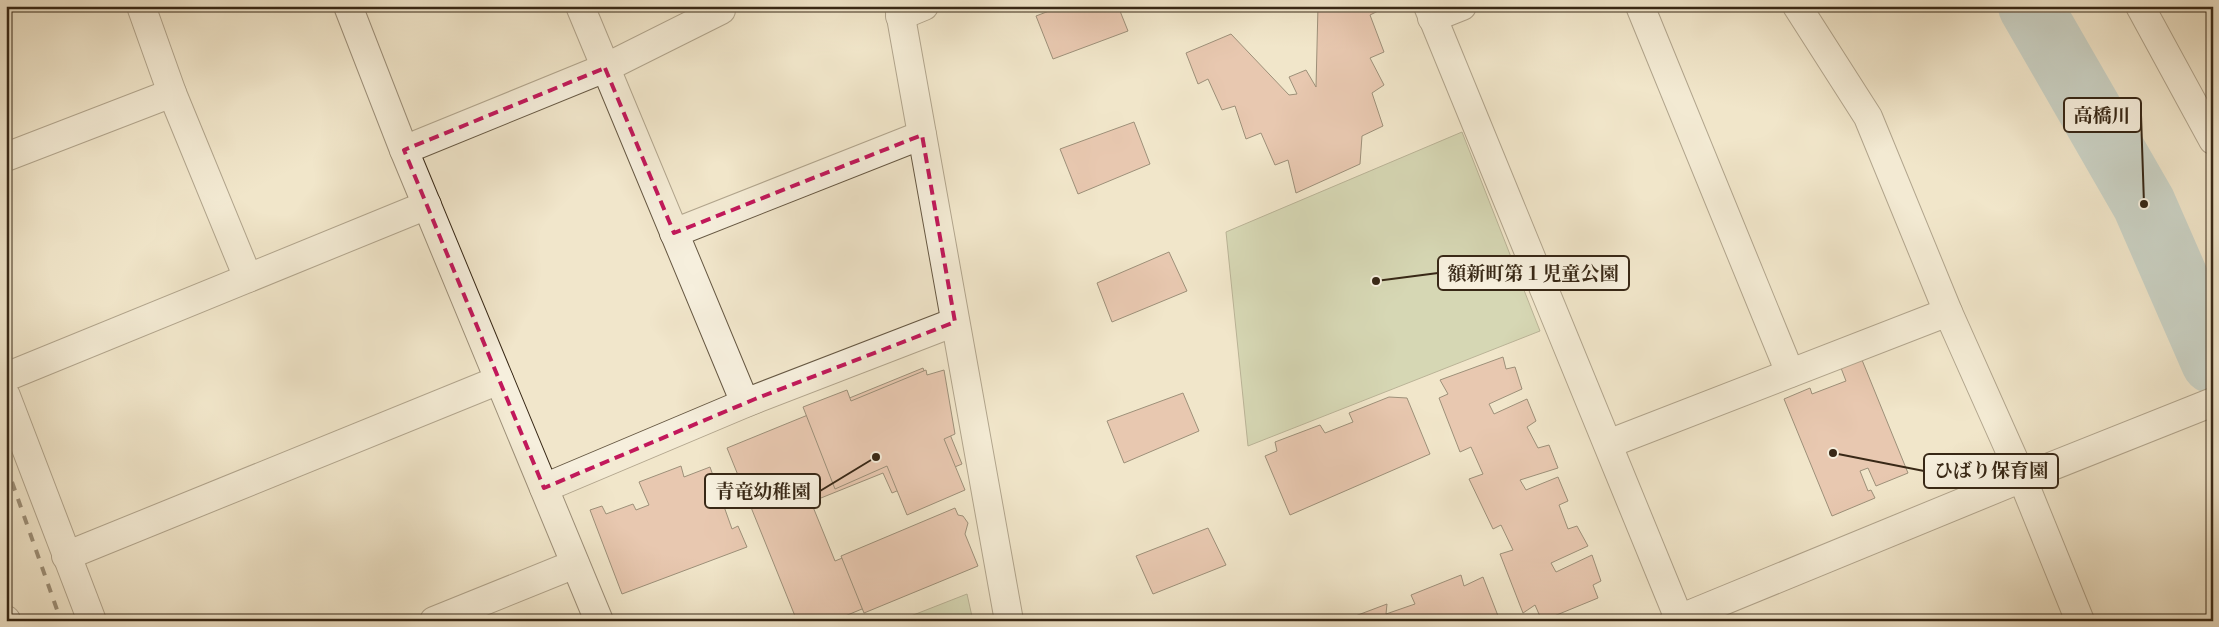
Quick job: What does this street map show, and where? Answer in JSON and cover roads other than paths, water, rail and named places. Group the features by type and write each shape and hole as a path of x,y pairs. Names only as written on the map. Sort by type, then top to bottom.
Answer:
{"street":[{"path":"140,6 172,93 248,278"},
{"path":"348,6 404,150 599,621"},
{"path":"580,6 745,403 754,399"},
{"path":"404,150 605,68 722,10 721,6"},
{"path":"1462,6 1430,12 1608,444 1677,620 2022,478 2204,406"},
{"path":"1640,6 1790,373"},
{"path":"1797,6 1868,117 1948,312 2022,478 2080,621"},
{"path":"2140,6 2213,140"},
{"path":"908,10 922,135 1009,621"},
{"path":"6,157 172,93"},
{"path":"674,234 922,135"},
{"path":"6,377 427,205"},
{"path":"1608,444 1948,312"},
{"path":"544,488 754,399 955,322"},
{"path":"66,556 499,380"},
{"path":"6,396 92,621"},
{"path":"434,621 575,564"}],"waterway":[{"path":"2030,6 2144,204 2213,362"}],"railway":[{"path":"6,465 61,621"}],"place":[{"name":"高橋川","path":"2144,204"},
{"name":"額新町第１児童公園","path":"1376,281"},
{"name":"ひばり保育園","path":"1833,453"},
{"name":"青竜幼稚園","path":"876,457"}]}
